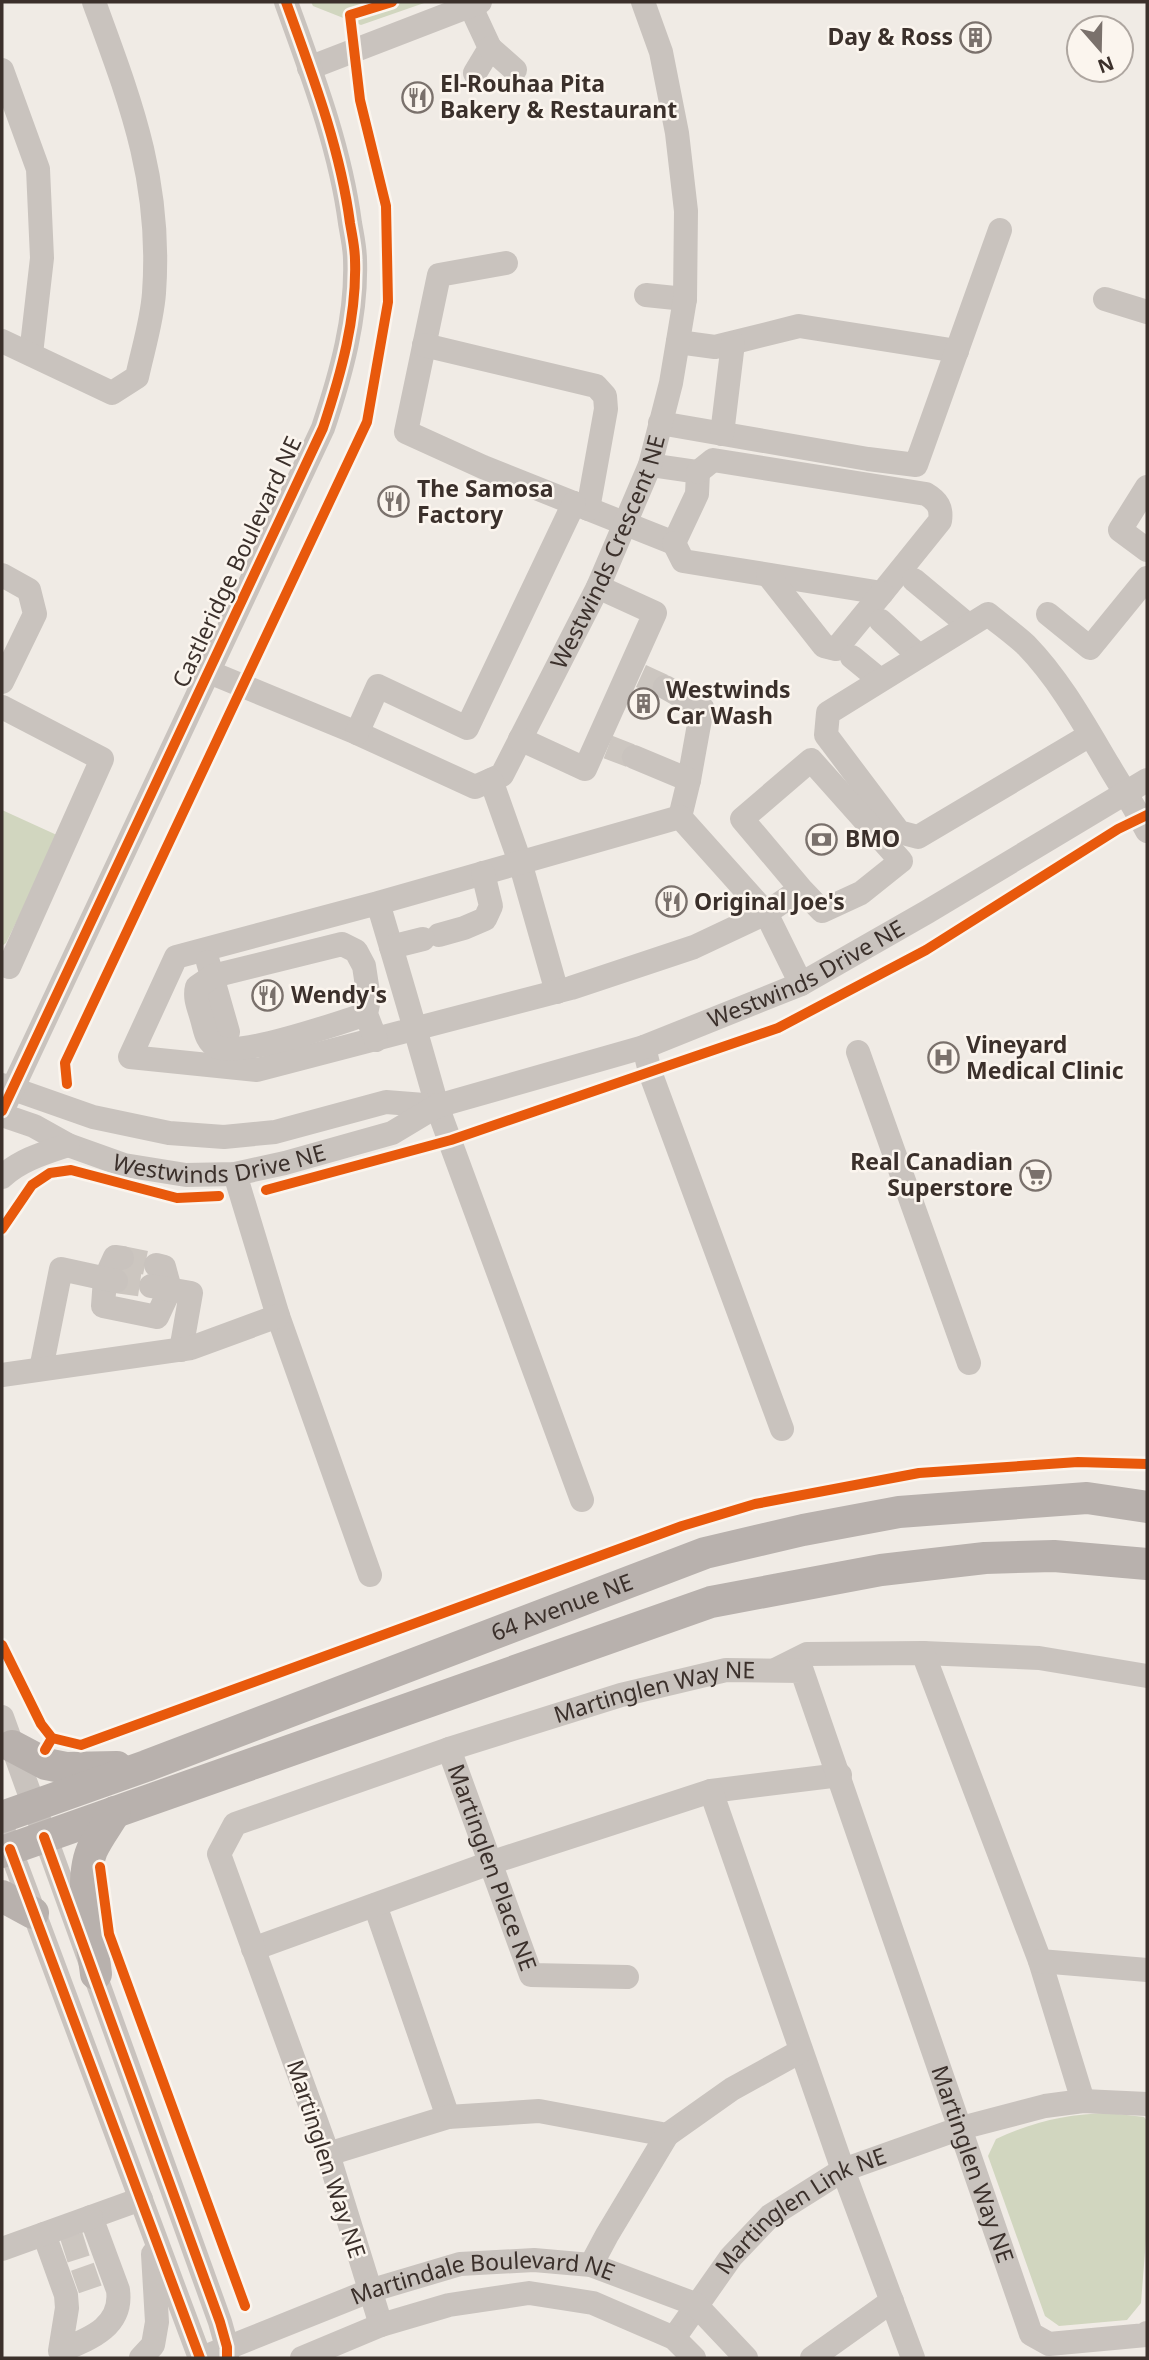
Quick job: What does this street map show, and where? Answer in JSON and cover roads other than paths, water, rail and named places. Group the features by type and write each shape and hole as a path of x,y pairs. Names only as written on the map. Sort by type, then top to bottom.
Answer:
{"main road":[{"path":"1087,1498 1147,1496"},
{"name":"64 Avenue NE","path":"2,1817 146,1766 705,1553 803,1530 899,1512 1087,1498 1147,1507"},
{"path":"1054,1556 1111,1545 1147,1545"},
{"name":"64 Avenue NE","path":"5,1843 44,1837 711,1602 881,1570 985,1558 1054,1556 1147,1564"},
{"path":"12,1746 46,1764 66,1768 146,1766"},
{"path":"96,1974 87,1889 88,1861 93,1847 115,1812"},
{"path":"2,1896 33,1913"}],"street":[{"path":"2,341 112,393 137,377 154,295 156,226 149,175 132,107 94,2"},
{"name":"Castleridge Boulevard NE","path":"2,1113 7,1086 209,671 323,428 341,374 349,328 355,260 346,193 333,138 286,2"},
{"name":"Westwinds Crescent NE","path":"491,780 502,775 598,587 650,465 671,383 685,299 686,211 677,133 661,52 643,2"},
{"path":"309,68 475,4 490,48 515,70"},
{"path":"475,73 490,48"},
{"path":"2,70 38,169 42,258 31,354"},
{"path":"660,423 868,460 916,465 1000,230"},
{"path":"506,263 439,275 406,432 483,467 674,543 682,562 882,593"},
{"path":"646,295 685,299"},
{"path":"1105,299 1147,312"},
{"path":"678,342 715,347 799,326 957,351"},
{"path":"723,434 733,343"},
{"path":"358,733 378,686 467,728 581,506 607,409 605,396 596,386 424,345"},
{"path":"674,543 696,494 698,472 713,460 926,494 936,500 941,512 940,521 836,649 824,646 768,575"},
{"path":"650,465 698,472"},
{"path":"1147,487 1120,530 1147,550"},
{"path":"2,575 29,590 35,614 2,682"},
{"path":"1048,614 1090,648 1147,578"},
{"path":"914,580 968,625"},
{"path":"520,739 585,769 603,745 635,673 655,613 598,587"},
{"path":"1090,735 918,837 899,832 826,736 828,713 988,614 1025,644 1061,687 1126,794 1147,831"},
{"path":"881,621 919,656"},
{"path":"852,657 880,680"},
{"path":"209,671 358,733 475,787 491,780 520,862 557,992"},
{"path":"665,687 702,708 680,817"},
{"path":"2,707 102,759 9,967 2,964"},
{"path":"634,757 689,780"},
{"path":"811,760 901,860 861,893 822,911 801,889 742,819 811,760"},
{"name":"Westwinds Drive NE","path":"2,1113 34,1126 68,1145 124,1165 186,1175 235,1174 392,1133 437,1106 644,1047 801,984 1147,780"},
{"path":"680,817 176,957 130,1057 257,1070 557,992 694,947 766,913 801,889"},
{"path":"680,817 766,913 801,984"},
{"path":"391,947 464,928 485,919 491,906 483,873"},
{"path":"378,903 437,1106 582,1500"},
{"path":"366,1014 271,1042 219,1048 209,1041 195,996 197,987 213,976 342,944 356,951 364,966 369,999 366,1014 376,1040"},
{"path":"204,950 228,1032"},
{"path":"644,1047 650,1072 782,1429"},
{"path":"858,1052 969,1363"},
{"name":"Westwinds Drive NE","path":"7,1086 93,1117 169,1133 224,1138 275,1132 386,1102 437,1106"},
{"path":"2,1177 29,1159 68,1145"},
{"path":"235,1174 278,1316 370,1575"},
{"path":"41,1369 61,1269 114,1273 103,1306 157,1317 159,1280 191,1293 181,1350"},
{"path":"2,1375 191,1348 278,1316"},
{"path":"923,1653 1040,1961 1083,2101"},
{"path":"772,1671 807,1654 923,1653 1040,1658 1147,1676"},
{"name":"Martinglen Way NE","path":"381,2325 328,2154 219,1854 235,1824 449,1749 621,1695 726,1670 802,1671 1031,2334 1049,2344 1147,2333"},
{"path":"2,1717 220,2322 227,2353"},
{"name":"Martinglen Place NE","path":"449,1749 531,1975 627,1977"},
{"path":"253,1949 491,1863 711,1791 840,1775"},
{"path":"711,1791 843,2171 913,2358"},
{"path":"5,1843 201,2358"},
{"path":"375,1905 448,2117"},
{"path":"1040,1961 1147,1970"},
{"path":"591,2265 667,2135 733,2089 801,2051"},
{"name":"Martinglen Link NE","path":"674,2338 695,2304 731,2257 770,2216 843,2171 961,2128 1045,2106 1083,2101 1147,2104"},
{"path":"328,2154 448,2117 539,2110 667,2135"},
{"path":"2,2249 73,2240 141,2199"},
{"path":"141,2358 153,2345 157,2322 152,2229"},
{"path":"54,2356 68,2308 86,2278 73,2240"},
{"path":"73,2240 86,2278"},
{"name":"Martindale Boulevard NE","path":"201,2358 227,2353 369,2291 460,2264 534,2260 591,2265 695,2304 746,2358"},
{"path":"54,2356 99,2332 109,2323 119,2301 118,2290 86,2278"},
{"name":"Martindale Boulevard NE","path":"302,2358 381,2325 449,2305 529,2293 593,2303 674,2338 694,2358"},
{"path":"813,2358 891,2301"}],"tunnel":[{"path":"641,676 665,687"},
{"path":"608,747 634,757"},
{"path":"122,1258 156,1265"},
{"path":"116,1281 151,1286"},
{"path":"64,2251 86,2244"},
{"path":"75,2282 98,2274"}],"place":[{"name":"Day & Ross","path":"976,37"},
{"name":"El-Rouhaa Pita Bakery & Restaurant","path":"417,97"},
{"name":"The Samosa Factory","path":"394,502"},
{"name":"Westwinds Car Wash","path":"643,703"},
{"name":"BMO","path":"822,839"},
{"name":"Original Joe's","path":"671,902"},
{"name":"Wendy's","path":"268,995"},
{"name":"Vineyard Medical Clinic","path":"943,1058"},
{"name":"Real Canadian Superstore","path":"1036,1175"}]}
